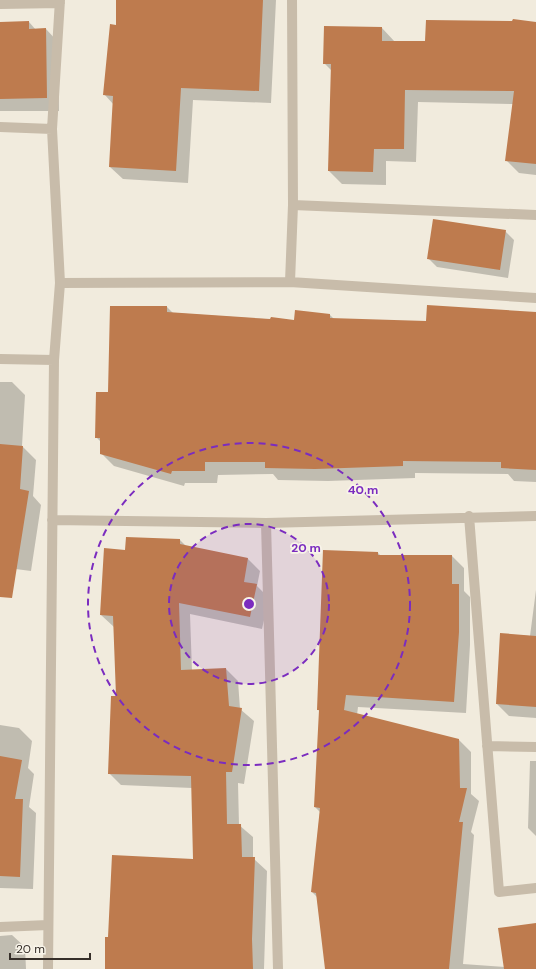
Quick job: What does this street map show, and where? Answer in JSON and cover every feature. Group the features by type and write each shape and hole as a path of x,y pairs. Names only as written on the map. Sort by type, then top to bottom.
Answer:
{"street":[{"path":"290,282 293,205 292,0"},
{"path":"0,4 60,2 52,129 60,283 54,360 48,969"},
{"path":"0,126 52,129"},
{"path":"293,205 536,216"},
{"path":"60,283 290,282 536,298"},
{"path":"0,359 54,360"},
{"path":"52,520 266,523 469,516 536,516"},
{"path":"469,516 499,892 536,888"},
{"path":"266,523 278,969"},
{"path":"487,746 536,747"},
{"path":"0,927 48,925"}],"building":[{"path":"116,0 263,0 259,91 181,88 176,171 109,167 113,96 103,95 110,24 116,25"},
{"path":"513,19 536,22 536,164 505,161 514,91 405,90 404,149 374,149 373,172 328,171 331,64 323,64 324,26 382,27 382,41 425,41 426,20 512,21"},
{"path":"29,21 29,29 46,28 47,98 0,99 0,22"},
{"path":"433,219 506,230 500,270 427,259"},
{"path":"427,305 536,312 536,470 501,468 501,462 403,461 403,466 315,469 265,468 265,462 205,462 205,471 172,471 171,474 100,454 100,438 95,438 96,392 108,392 110,306 167,306 167,312 270,319 271,317 294,320 295,310 330,314 330,318 426,321"},
{"path":"0,444 23,446 20,489 29,491 12,598 0,597"},
{"path":"126,537 180,539 180,544 248,558 244,582 257,584 250,617 179,603 181,670 226,668 229,706 242,708 232,772 226,772 227,824 241,824 242,857 255,857 252,939 253,969 105,969 105,937 108,937 112,855 193,859 191,776 108,774 111,696 116,696 113,616 100,615 104,548 125,550"},
{"path":"323,550 378,552 378,555 452,555 452,584 459,584 459,632 454,702 346,695 344,710 459,739 460,788 467,788 459,822 463,822 449,969 325,969 316,893 311,892 320,808 314,807 319,710 317,710"},
{"path":"500,633 536,636 536,707 496,704"},
{"path":"0,756 22,760 15,799 23,799 20,877 0,876"},
{"path":"536,923 536,969 504,969 498,928"}]}
